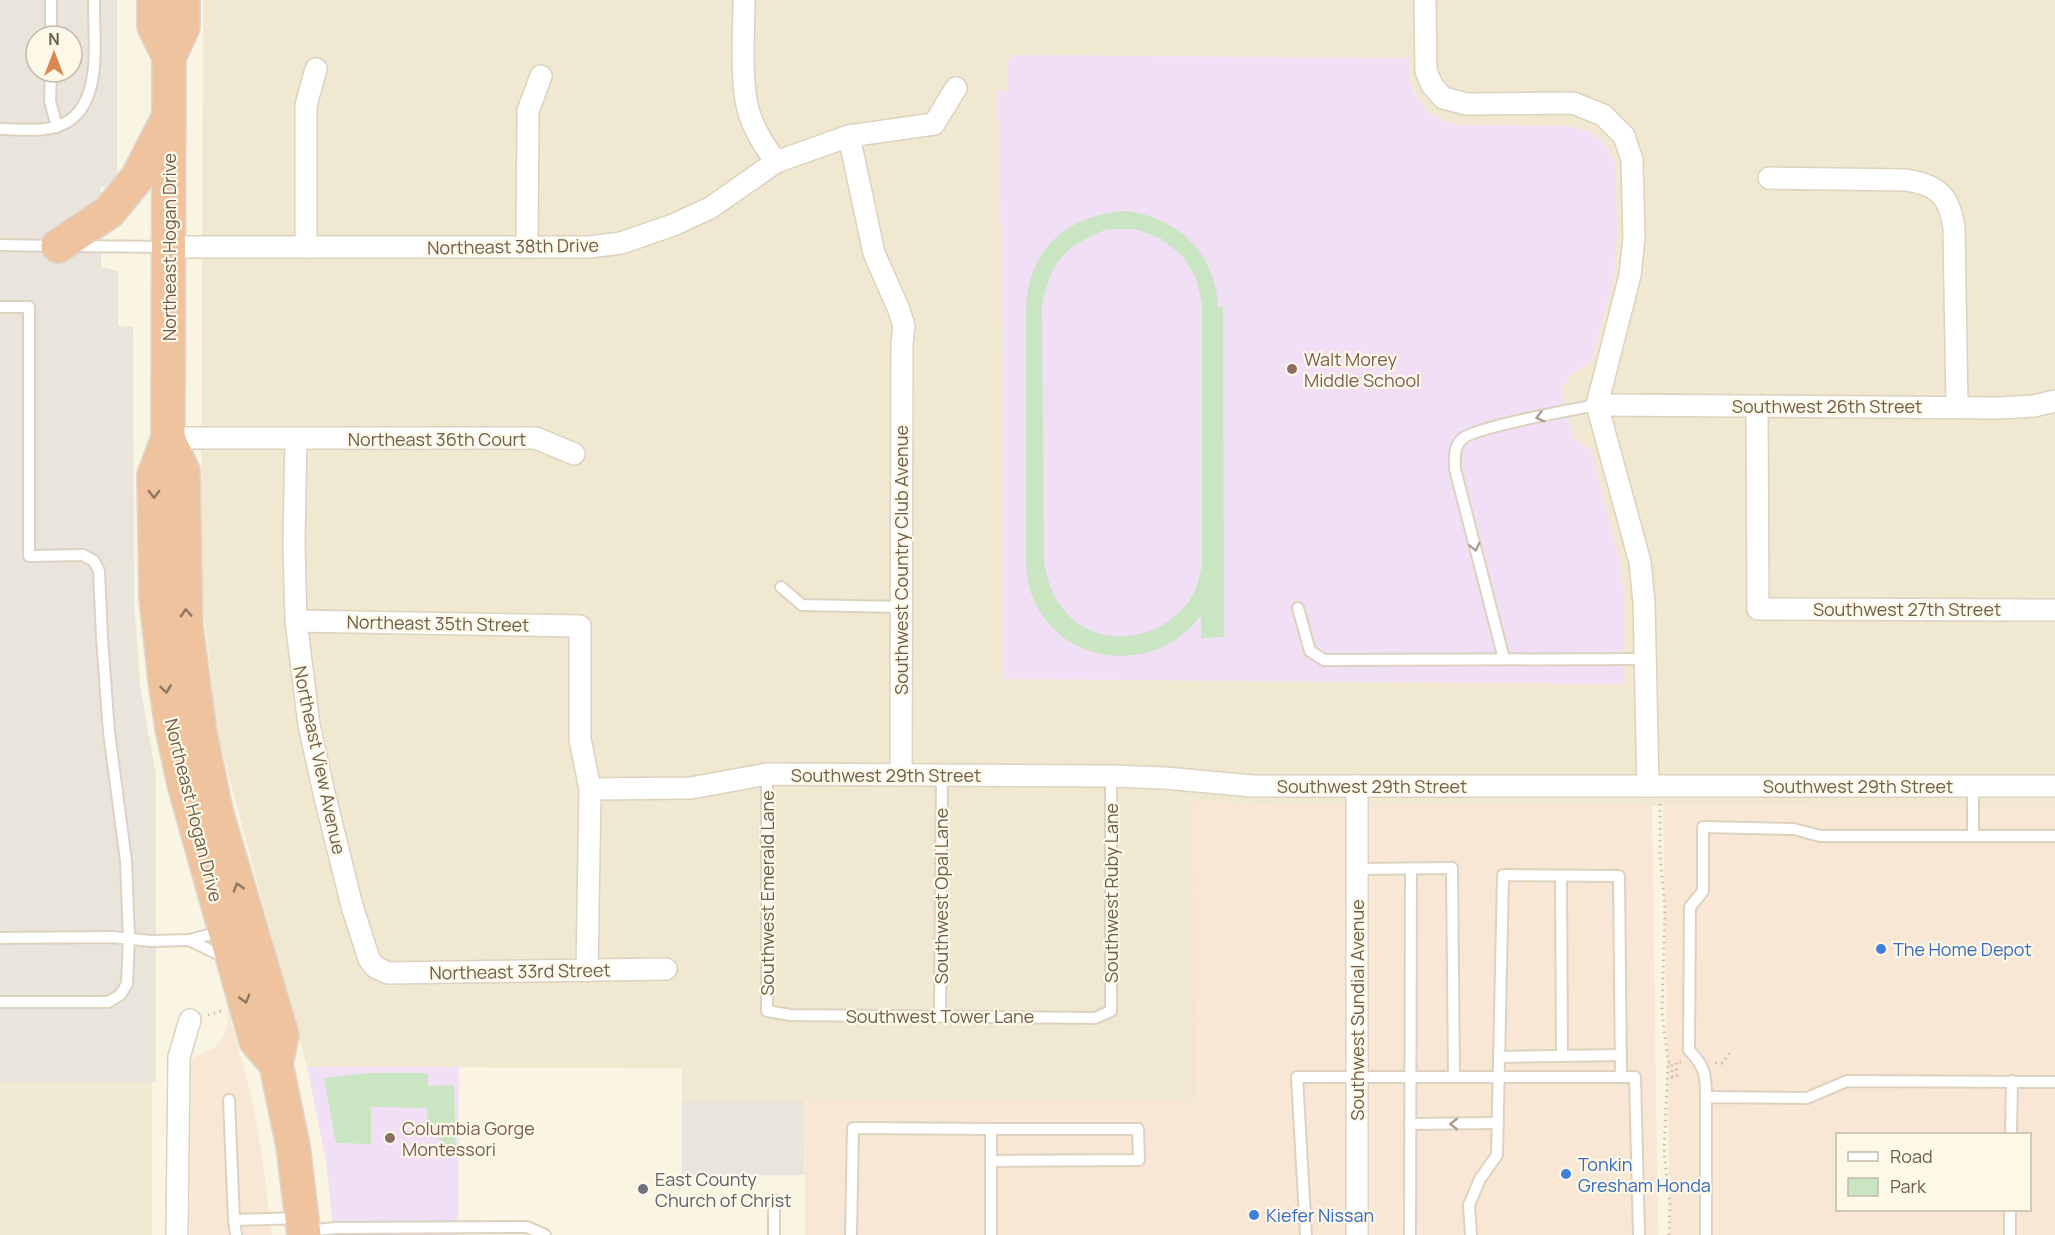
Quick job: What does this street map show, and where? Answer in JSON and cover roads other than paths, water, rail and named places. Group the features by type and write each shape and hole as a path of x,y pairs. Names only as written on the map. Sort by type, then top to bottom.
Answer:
{"highway":[{"name":"Northeast Hogan Drive","path":"154,0 154,26 169,57"},
{"name":"Northeast Hogan Drive","path":"183,0 183,27 169,57 168,438 154,475 156,598 172,728 184,784 240,945 282,1035 276,1064 293,1146 303,1228"},
{"path":"58,246 109,212 137,178 169,115"},
{"name":"Northeast Hogan Drive","path":"168,438 183,471 186,626 200,733 240,945 246,1004 256,1041 276,1064"}],"street":[{"path":"744,0 745,92 748,111 764,145 776,162"},
{"path":"1425,0 1426,71 1432,85 1443,98 1467,104 1574,103 1603,115 1624,136 1632,160 1634,238 1630,274 1598,405 1640,562 1654,794"},
{"path":"306,247 306,105 316,69"},
{"path":"527,247 528,111 541,76"},
{"name":"Northeast 38th Drive","path":"169,247 589,247 621,243 673,225 710,208 776,162 849,136 933,124 956,88"},
{"name":"Southwest Country Club Avenue","path":"849,136 874,253 904,326 902,344 901,775"},
{"path":"1769,178 1906,180 1925,183 1941,194 1951,210 1954,228 1957,406"},
{"name":"Southwest 26th Street","path":"1598,405 2000,408 2034,406 2055,401"},
{"name":"Southwest 27th Street","path":"1757,406 1758,609 2055,610"},
{"name":"Northeast 36th Court","path":"168,438 536,438 574,454"},
{"name":"Northeast View Avenue","path":"296,439 294,543 296,621 309,725 352,906 369,959 375,968"},
{"name":"Northeast 35th Street","path":"296,621 580,626 580,738 590,789"},
{"name":"Southwest 29th Street","path":"590,789 691,788 767,774 1111,776 1165,778 1252,786 1357,786 1654,794 2055,786"},
{"name":"Southwest Sundial Avenue","path":"1357,786 1357,1235"},
{"path":"587,971 590,789"},
{"name":"Northeast 33rd Street","path":"375,968 388,973 666,969"},
{"path":"177,1235 178,1057 190,1020"}],"lane":[{"path":"51,0 51,24"},
{"path":"0,129 57,127 71,119 83,108 90,94 93,79 94,0"},
{"path":"51,84 50,101 57,127"},
{"path":"0,245 169,247"},
{"path":"0,307 29,307 29,556 83,555 94,561 99,571 109,732 126,861 129,939 127,984 120,995 108,1002 0,1002"},
{"path":"1503,659 1455,469 1455,450 1463,437 1487,429 1598,405"},
{"path":"781,587 802,605 901,607"},
{"path":"1298,608 1310,651 1324,660 1646,659"},
{"name":"Southwest Emerald Lane","path":"767,774 767,1011"},
{"name":"Southwest Opal Lane","path":"940,1016 942,775"},
{"name":"Southwest Ruby Lane","path":"1111,776 1111,1011"},
{"path":"1973,786 1973,836"},
{"path":"1706,1235 1706,1075 1701,1063 1689,1050 1690,908 1703,891 1703,827 1794,829 1820,836 2055,836"},
{"path":"1410,1235 1411,868"},
{"path":"1357,869 1452,868 1454,1077"},
{"path":"1471,1235 1469,1205 1480,1179 1497,1155 1503,875 1619,876 1622,1077"},
{"path":"1561,876 1562,1056"},
{"path":"0,938 70,936 151,941 189,940 240,945"},
{"path":"189,940 240,945"},
{"name":"Southwest Tower Lane","path":"767,1011 790,1015 1095,1018 1111,1011"},
{"path":"1499,1057 1621,1055"},
{"path":"1305,1235 1296,1077 1635,1077 1639,1235"},
{"path":"1706,1097 1807,1098 1847,1081 2055,1082"},
{"path":"2011,1133 2012,1082"},
{"path":"229,1100 236,1235"},
{"path":"1410,1124 1498,1124"},
{"path":"851,1235 853,1128 1138,1129 1139,1160 991,1161"},
{"path":"991,1129 991,1235"},
{"path":"774,1200 774,1235"},
{"path":"2010,1211 2010,1235"},
{"path":"234,1220 303,1228 527,1227 545,1235"}],"place":[{"name":"Walt Morey Middle School","path":"1292,369"},
{"name":"The Home Depot","path":"1881,949"},
{"name":"Columbia Gorge Montessori","path":"390,1138"},
{"name":"Tonkin Gresham Honda","path":"1566,1174"},
{"name":"East County Church of Christ","path":"643,1189"},
{"name":"Kiefer Nissan","path":"1254,1215"}]}
